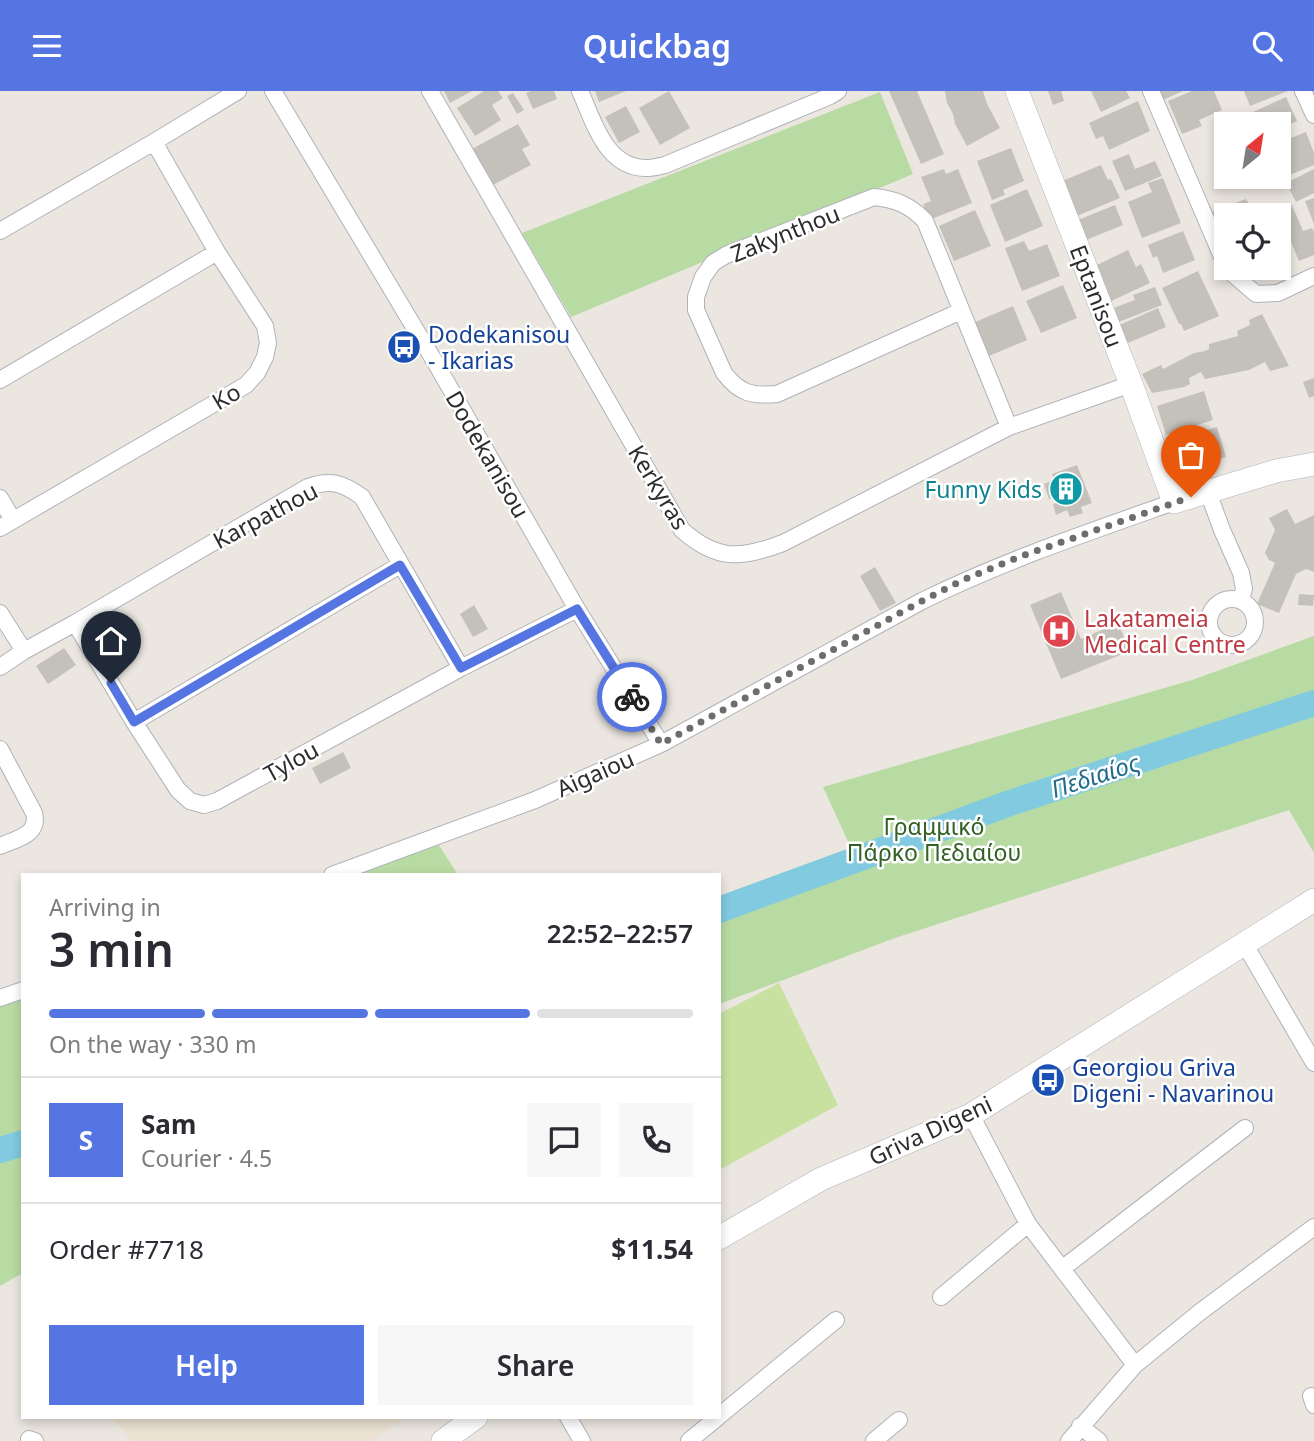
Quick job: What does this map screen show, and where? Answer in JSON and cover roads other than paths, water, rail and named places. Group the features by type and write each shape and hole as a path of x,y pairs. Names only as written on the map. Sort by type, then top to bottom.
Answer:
{"street":[{"path":"0,231 238,91"},
{"name":"Dodekanisou","path":"273,91 577,609 661,744"},
{"name":"Kerkyras","path":"430,91 682,530 694,541 719,553 747,554 783,543 1009,428 1131,384"},
{"path":"580,91 610,152 624,163 649,168 665,165 838,91"},
{"name":"Eptanisou","path":"1017,91 1174,502"},
{"path":"1151,91 1214,238"},
{"path":"1303,91 1314,115"},
{"name":"Ko","path":"7,524 246,385 257,373 265,357 268,343 265,326 217,252 154,142"},
{"name":"Zakynthou","path":"961,311 777,394 758,396 741,390 724,373 696,310 696,297 703,277 713,263 726,255 874,197 902,203 925,221 1009,428"},
{"path":"0,380 217,252"},
{"path":"1240,280 1256,293 1278,293 1314,276"},
{"name":"Aigaiou","path":"337,873 535,800 661,744 963,580 1019,557 1174,502 1276,471 1314,464"},
{"name":"Karpathou","path":"0,667 308,487 321,482 348,487 362,497 461,668"},
{"path":"1208,492 1241,573 1244,589 1241,600"},
{"path":"0,498 7,524"},
{"path":"134,722 400,565"},
{"name":"Tylou","path":"75,624 178,790 190,801 204,805 217,801 461,668 577,609"},
{"path":"0,613 24,652"},
{"path":"0,749 36,820 27,834 0,846"},
{"name":"Griva Digeni","path":"721,1237 821,1179 971,1115 1314,900"},
{"path":"1244,943 1314,1063"},
{"path":"0,998 21,991"},
{"path":"971,1115 1028,1224 1135,1365"},
{"path":"1063,1268 1245,1128"},
{"path":"941,1297 1028,1224"},
{"path":"1069,1441 1135,1365 1200,1312 1314,1227"},
{"path":"721,1415 836,1320"},
{"path":"443,1441 472,1419"},
{"path":"569,1419 582,1441"},
{"path":"689,1441 716,1419"},
{"path":"874,1441 899,1420"},
{"path":"1080,1426 1099,1441"}],"waterway":[{"name":"Πεδιαίος","path":"721,909 1010,803 1314,703"},
{"name":"Πεδιαίος","path":"0,1150 21,1144"}],"place":[{"name":"Dodekanisou - Ikarias","path":"404,347"},
{"name":"Funny Kids","path":"1066,489"},
{"name":"Lakatameia Medical Centre","path":"1059,631"},
{"name":"Georgiou Griva Digeni - Navarinou","path":"1048,1080"}],"park label":[{"name":"Γραμμικό Πάρκο Πεδιαίου","path":"934,839"}]}
